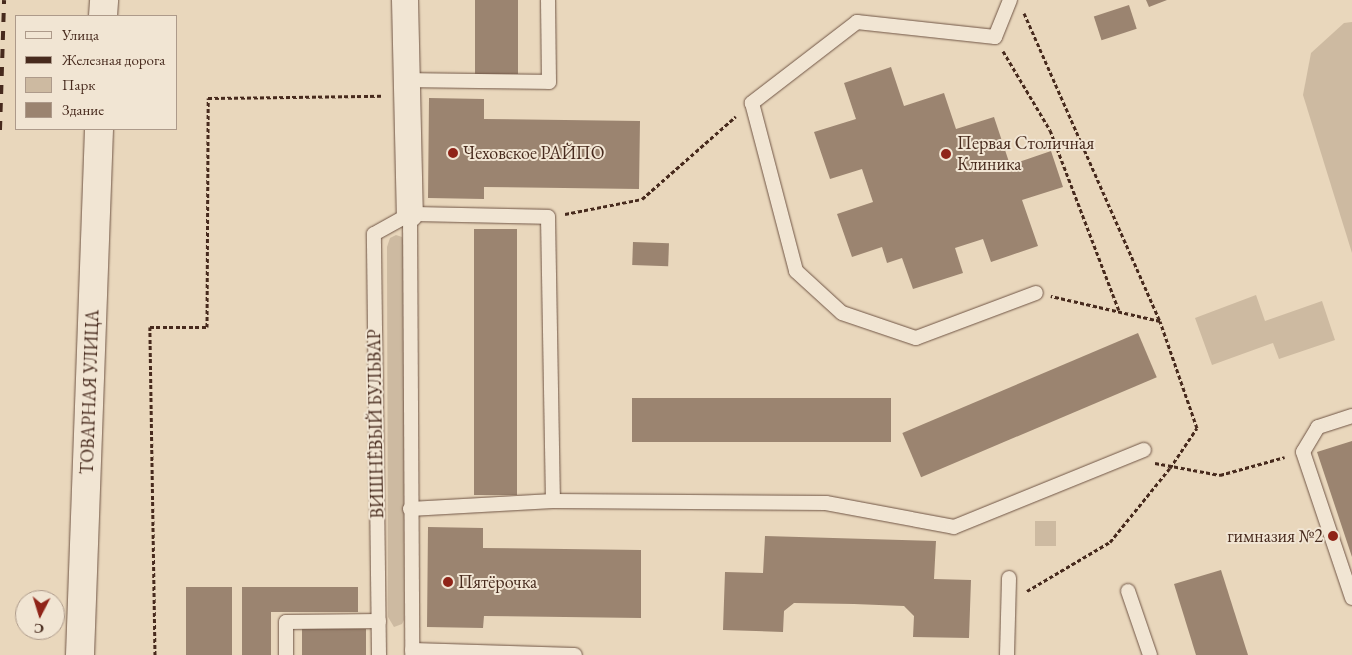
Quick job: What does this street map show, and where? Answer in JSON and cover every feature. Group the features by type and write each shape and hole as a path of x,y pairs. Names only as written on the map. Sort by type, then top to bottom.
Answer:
{"street":[{"path":"103,15 104,0"},
{"name":"ВИШНЁВЫЙ БУЛЬВАР","path":"405,0 410,214"},
{"name":"ТОВАРНАЯ УЛИЦА","path":"80,655 99,130"}],"lane":[{"path":"408,88 549,82 548,0"},
{"path":"1010,0 995,37 857,22 752,103 796,271 842,313 916,338 1036,293"},
{"path":"410,214 548,217 553,501"},
{"name":"ВИШНЁВЫЙ БУЛЬВАР","path":"379,655 374,234 410,214 412,652"},
{"path":"1352,416 1318,427 1303,452 1352,598"},
{"path":"410,509 553,501 826,503 954,528 1138,453"},
{"path":"1007,655 1009,578"},
{"path":"1128,591 1150,655"},
{"path":"286,655 286,622 379,621"},
{"path":"412,652 575,655"}],"path":[{"path":"1008,602 1110,542 1170,468 1197,428 1160,321 1022,9"},
{"path":"995,37 1050,130 1119,312"},
{"path":"155,655 150,327 207,327 208,98 408,88"},
{"path":"548,217 642,199 752,103"},
{"path":"1036,293 1160,321"},
{"path":"1138,453 1170,468 1220,475 1303,452"}],"green space":[{"path":"1352,22 1352,253 1303,95 1311,53 1344,23"},
{"path":"396,235 402,237 404,244 404,620 402,624 394,627 388,617 387,247 390,238"},
{"path":"1256,295 1265,321 1322,301 1335,340 1279,359 1273,343 1212,365 1195,318"},
{"path":"1035,521 1056,521 1056,546 1035,546"}],"building":[{"path":"475,0 518,0 518,74 475,74"},
{"path":"1146,0 1167,0 1149,7"},
{"path":"1129,5 1137,29 1102,40 1094,16"},
{"path":"891,67 904,106 944,93 956,129 994,117 1010,165 1051,151 1063,187 1022,200 1038,246 991,262 983,239 955,248 963,273 913,289 902,258 887,263 882,247 852,257 837,214 873,202 862,169 830,179 814,132 856,119 844,83"},
{"path":"429,98 484,99 484,119 640,121 639,189 484,187 484,199 428,198"},
{"path":"474,229 517,229 517,495 474,495"},
{"path":"633,242 669,243 668,266 632,265"},
{"path":"1138,333 1157,377 921,477 902,433"},
{"path":"632,398 891,398 891,442 632,442"},
{"path":"1352,441 1352,557 1317,452"},
{"path":"428,527 483,528 483,548 641,550 641,618 484,616 483,628 427,627"},
{"path":"765,536 936,541 934,579 971,580 969,638 913,637 914,616 904,606 854,604 794,603 784,611 783,632 723,630 725,572 763,573"},
{"path":"1221,570 1248,655 1196,655 1174,584"},
{"path":"186,587 232,587 232,655 186,655"},
{"path":"242,587 358,587 358,612 271,612 271,655 242,655"},
{"path":"302,629 366,629 366,655 302,655"}],"railway":[{"path":"0,130 4,0"}],"place":[{"name":"Чеховское РАЙПО","path":"453,153"},
{"name":"Первая Столичная Клиника","path":"946,154"},
{"name":"гимназия №2","path":"1333,536"},
{"name":"Пятёрочка","path":"448,582"}]}
